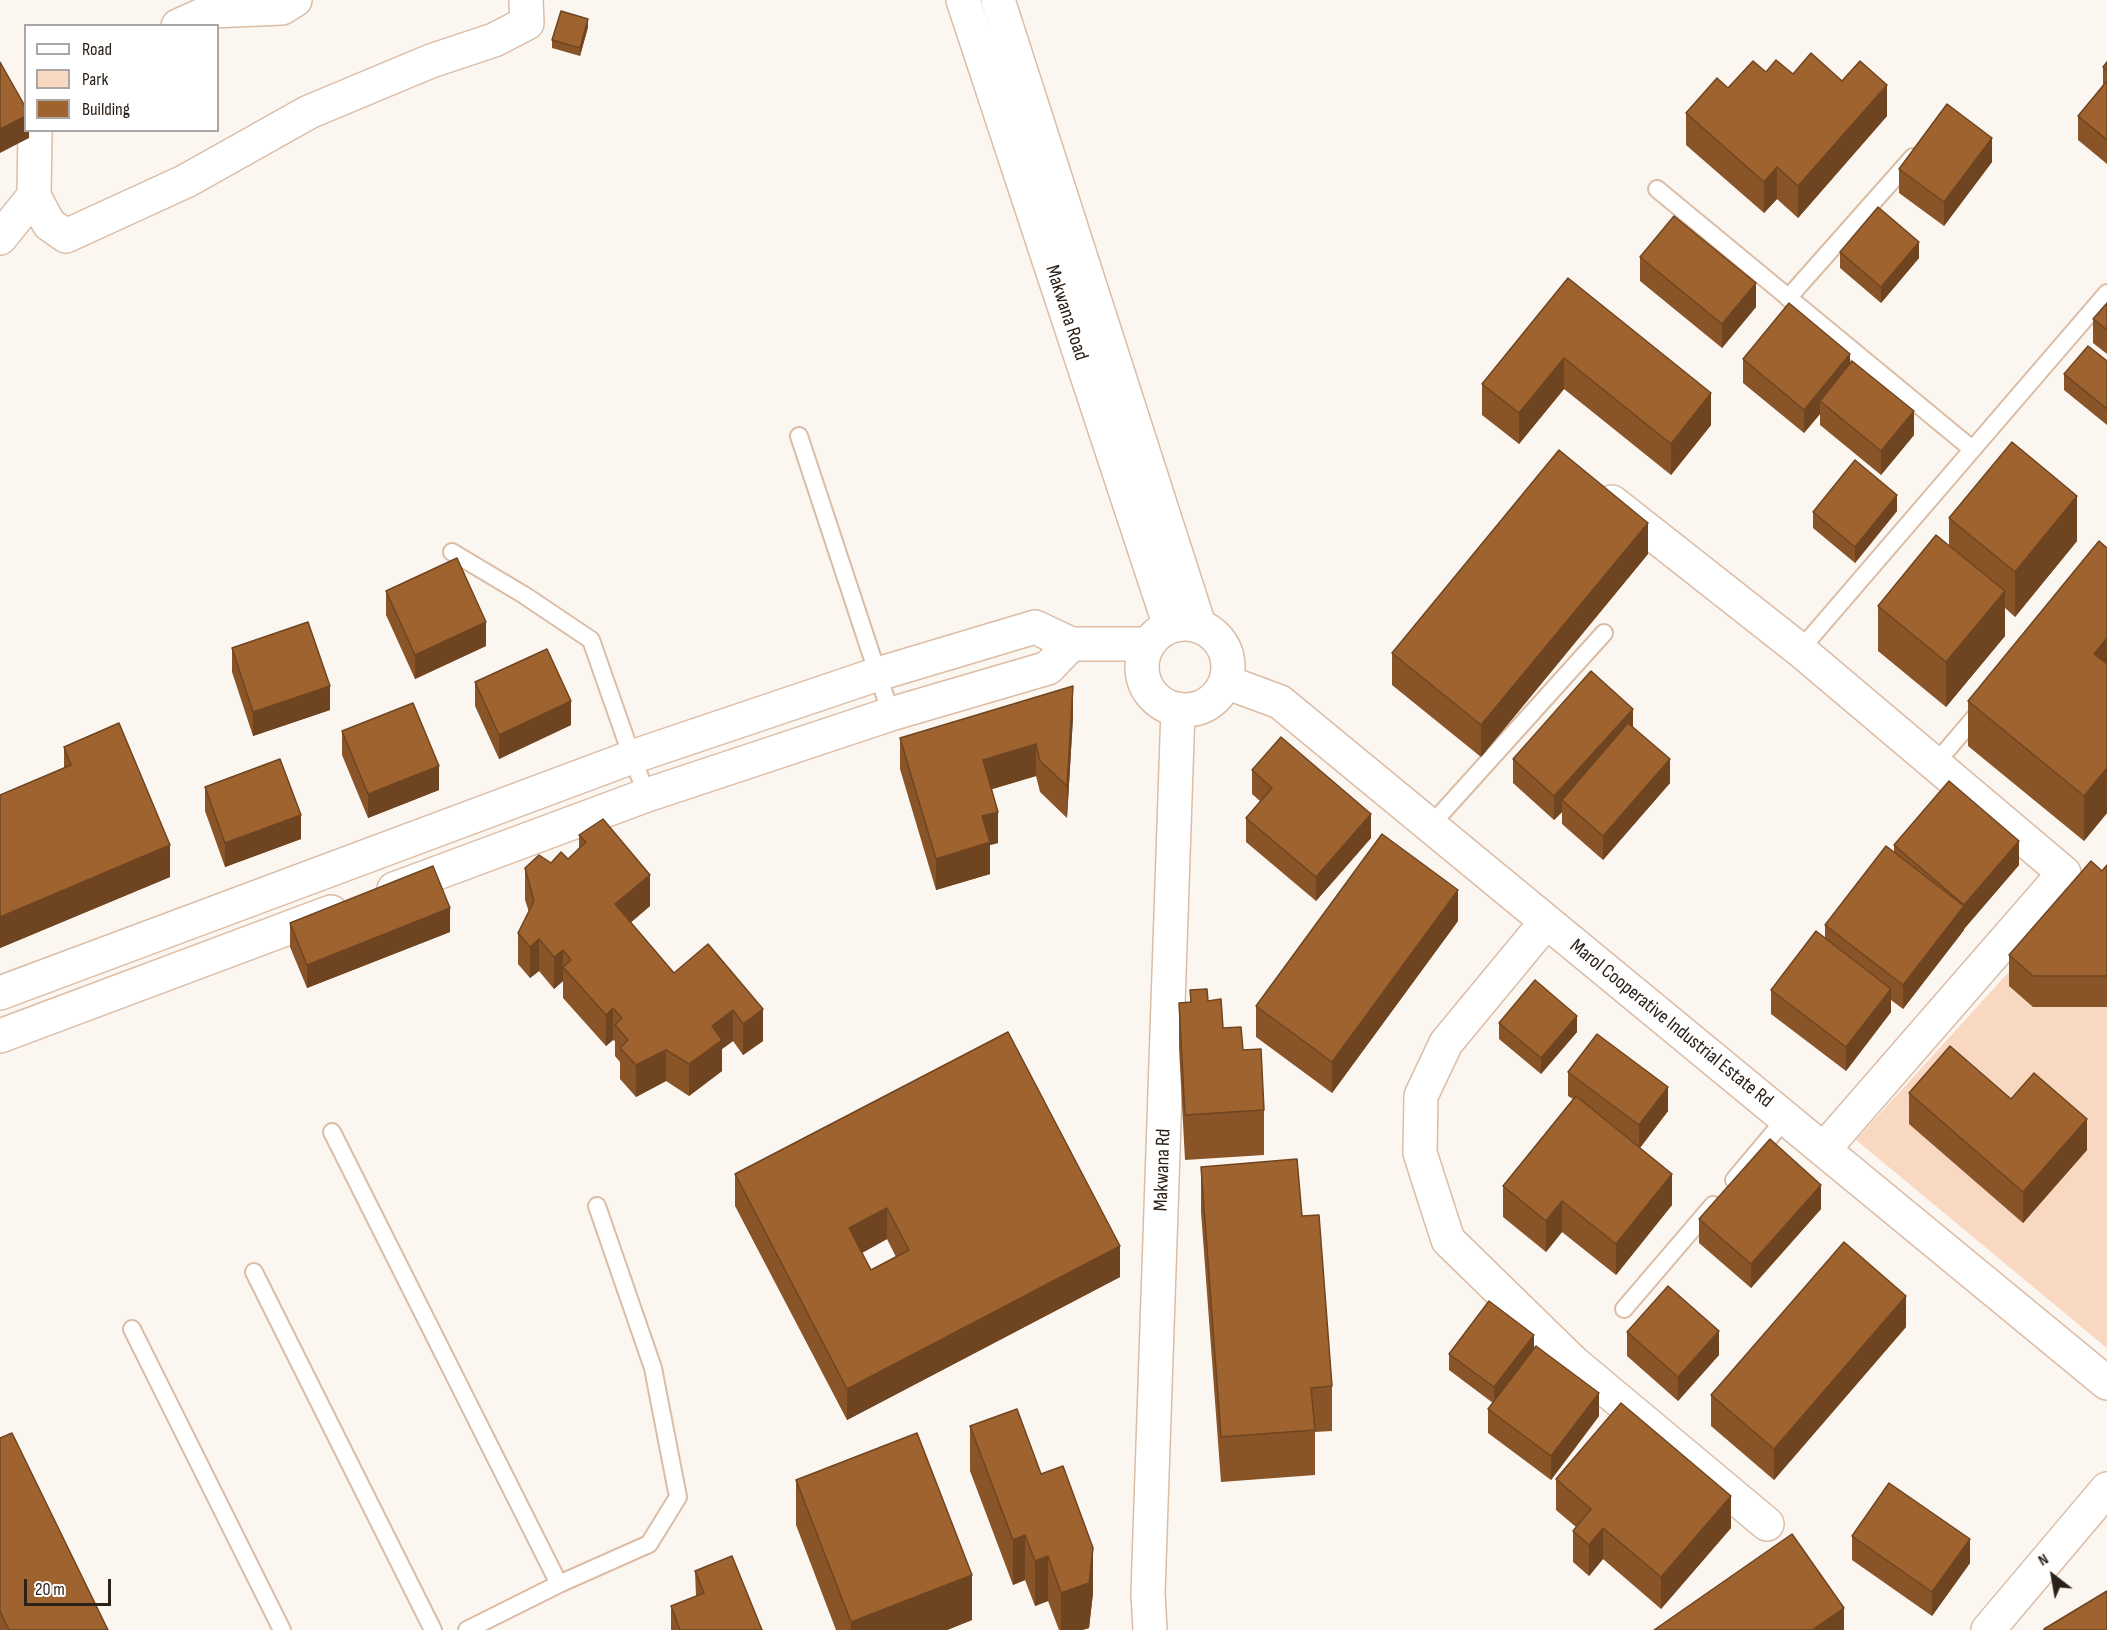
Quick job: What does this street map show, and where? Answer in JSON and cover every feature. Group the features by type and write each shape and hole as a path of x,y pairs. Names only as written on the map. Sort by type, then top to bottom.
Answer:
{"street":[{"path":"182,24 211,11 282,8 295,0"},
{"path":"35,132 34,196 49,224 66,236 186,181 309,112 431,61 494,40 527,23 526,0"},
{"name":"Makwana Road","path":"963,0 1095,352"},
{"name":"Makwana Road","path":"998,0 1172,632"},
{"path":"0,238 34,196"},
{"path":"1591,486 1800,650 2064,873 1824,1149"},
{"path":"0,993 632,757 878,674 1035,627 1071,644 1172,632 1214,634 1224,647 1229,664 1226,682 1218,695 1204,706 1187,711 1170,708 1156,700 1145,687 1141,670 1143,653 1172,632"},
{"path":"0,1036 647,795 891,714 1048,668 1071,644"},
{"name":"Marol Cooperative Industrial Estate Rd","path":"1226,682 1280,702 2107,1383"},
{"name":"Makwana Rd","path":"1150,1630 1149,1581 1178,709"},
{"path":"1546,922 1446,1043 1421,1096 1420,1153 1448,1240 1573,1362 1767,1524"},
{"path":"1988,1630 2107,1490"}],"lane":[{"path":"1788,298 1924,145"},
{"path":"1657,189 1972,449"},
{"path":"1800,650 2107,293"},
{"path":"799,436 891,714"},
{"path":"452,552 591,640 647,795"},
{"path":"1430,826 1604,633"},
{"path":"1935,764 1992,698"},
{"path":"1624,1309 1786,1118"},
{"path":"332,1132 559,1584"},
{"path":"467,1630 559,1584 649,1544 678,1497 653,1368 597,1206"},
{"path":"254,1272 433,1630"},
{"path":"132,1329 282,1630"}],"green space":[{"path":"2107,864 2107,1348 1856,1140"}],"building":[{"path":"561,11 588,19 580,48 552,40"},
{"path":"1811,53 1842,81 1860,61 1887,85 1798,186 1777,167 1764,182 1686,113 1717,78 1728,88 1753,61 1766,72 1776,60 1793,74"},
{"path":"0,62 24,104 24,117 0,129"},
{"path":"2107,81 2107,140 2078,116"},
{"path":"1947,104 1992,138 1944,202 1899,169"},
{"path":"1878,207 1919,242 1881,287 1840,252"},
{"path":"1674,216 1756,283 1722,324 1640,257"},
{"path":"1568,278 1711,393 1671,444 1564,358 1519,413 1482,384"},
{"path":"1789,303 1850,354 1804,410 1743,359"},
{"path":"2107,303 2107,330 2093,319"},
{"path":"2088,346 2107,361 2107,409 2064,374"},
{"path":"1852,361 1914,411 1881,451 1820,401"},
{"path":"2012,442 2077,496 2015,572 1949,518"},
{"path":"1559,450 1648,523 1481,725 1392,653"},
{"path":"1855,460 1897,495 1855,547 1813,512"},
{"path":"1936,535 2005,591 1946,662 1878,606"},
{"path":"2099,541 2107,548 2107,638 2094,654 2107,664 2107,768 2084,796 1968,701"},
{"path":"457,558 486,622 415,655 386,591"},
{"path":"308,622 330,686 253,712 232,648"},
{"path":"547,649 571,701 499,735 475,682"},
{"path":"1591,671 1633,709 1554,796 1513,759"},
{"path":"1073,686 1067,786 1040,761 1036,744 983,760 998,812 982,816 990,842 936,859 900,738"},
{"path":"413,703 439,766 368,794 342,731"},
{"path":"119,723 170,845 0,917 0,795 71,765 64,747"},
{"path":"1628,723 1670,759 1603,836 1562,800"},
{"path":"1281,737 1371,814 1316,877 1246,818 1272,788 1252,770"},
{"path":"280,759 301,815 225,843 205,787"},
{"path":"1949,781 2019,841 1964,905 1894,845"},
{"path":"603,819 650,875 615,904 674,973 708,944 763,1009 743,1024 733,1010 712,1026 722,1040 689,1064 666,1050 636,1065 620,1048 628,1040 615,1025 622,1018 613,1008 606,1015 563,967 571,960 563,950 554,957 539,939 530,947 518,933 534,901 525,868 539,855 551,863 561,852 568,859 586,842 579,835"},
{"path":"1382,834 1458,890 1332,1062 1256,1006"},
{"path":"1886,846 1964,906 1903,985 1825,925"},
{"path":"2091,861 2102,871 2107,865 2107,976 2033,976 2009,955"},
{"path":"433,866 450,908 307,965 290,923"},
{"path":"1816,931 1891,989 1846,1047 1771,990"},
{"path":"1535,980 1577,1016 1541,1058 1499,1023"},
{"path":"1207,989 1208,1001 1221,999 1223,1028 1241,1027 1243,1050 1261,1049 1264,1110 1185,1115 1179,1003 1191,1002 1190,990"},
{"path":"1008,1032 1120,1246 847,1389 735,1174","holes":["887,1208 909,1250 871,1270 849,1228"]},
{"path":"1597,1034 1668,1087 1639,1125 1568,1072"},
{"path":"1950,1046 2011,1099 2034,1073 2087,1119 2023,1192 1909,1093"},
{"path":"1576,1096 1672,1174 1616,1244 1562,1201 1546,1221 1503,1186"},
{"path":"1770,1139 1821,1185 1751,1264 1699,1219"},
{"path":"1297,1159 1302,1216 1319,1215 1332,1386 1311,1388 1315,1430 1221,1437 1201,1167"},
{"path":"1844,1242 1906,1296 1774,1449 1711,1395"},
{"path":"1668,1286 1719,1331 1678,1377 1627,1332"},
{"path":"1489,1301 1534,1335 1494,1387 1449,1354"},
{"path":"1536,1346 1599,1393 1551,1456 1488,1409"},
{"path":"1621,1403 1731,1496 1661,1577 1603,1528 1589,1545 1573,1531 1591,1509 1556,1479"},
{"path":"1017,1409 1041,1474 1063,1466 1093,1548 1089,1583 1061,1593 1048,1556 1035,1561 1025,1535 1013,1540 970,1426"},
{"path":"12,1433 108,1630 9,1630 0,1611 0,1438"},
{"path":"917,1433 972,1575 851,1622 796,1480"},
{"path":"1889,1483 1970,1539 1932,1592 1852,1536"},
{"path":"1792,1534 1844,1608 1812,1630 1654,1630"},
{"path":"732,1556 762,1630 680,1630 671,1606 704,1593 695,1571"},
{"path":"2107,1591 2107,1630 2044,1630 2044,1629"}]}
